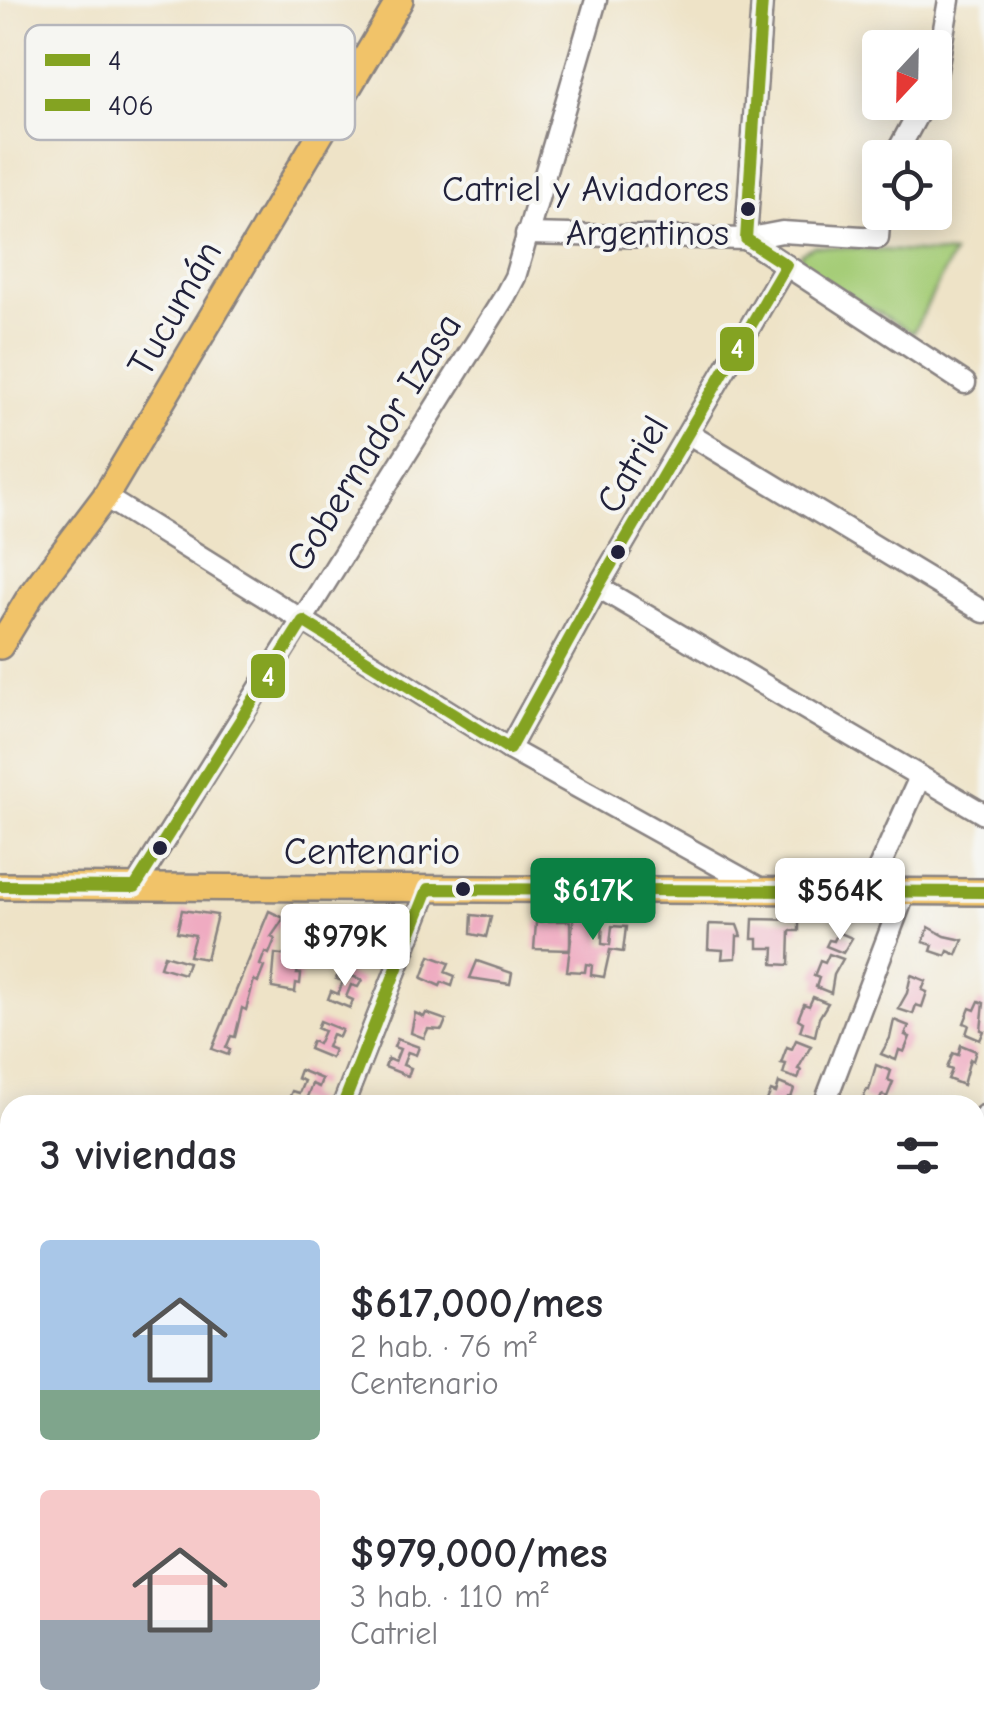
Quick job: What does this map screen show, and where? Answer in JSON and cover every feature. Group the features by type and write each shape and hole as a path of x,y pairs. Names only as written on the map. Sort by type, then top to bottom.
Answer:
{"main road":[{"name":"Tucumán","path":"355,76 400,0"},
{"name":"Tucumán","path":"0,646 31,595 104,497 317,140"},
{"name":"Centenario","path":"0,886 984,892"}],"street":[{"name":"Gobernador Izasa","path":"135,887 515,277 596,0"},
{"path":"746,239 762,0"},
{"path":"944,30 949,0"},
{"path":"526,234 746,239 782,232 878,238 879,230"},
{"path":"746,239 965,382"},
{"name":"Catriel","path":"509,749 598,587 786,265"},
{"path":"689,434 984,612"},
{"path":"104,497 509,749 765,891"},
{"path":"598,587 984,814"},
{"path":"868,892 920,776"},
{"path":"347,1095 428,889"},
{"path":"828,1095 906,892"}],"green space":[{"path":"814,246 953,254 913,333 807,271 800,260 801,253"}],"building":[{"path":"182,910 217,915 206,959 189,956 195,935 177,932"},
{"path":"269,911 284,918 271,937 275,939 269,954 265,952 260,965 264,967 258,982 254,980 246,1010 242,1008 235,1037 231,1036 226,1048 230,1050 228,1055 212,1049"},
{"path":"581,911 603,911 602,944 610,945 612,926 626,927 623,952 610,950 604,977 591,975 592,965 586,964 585,972 567,971 574,915 581,915"},
{"path":"472,915 491,917 486,937 471,934"},
{"path":"298,916 325,916 329,939 319,939 319,946 296,945"},
{"path":"753,919 799,920 799,931 790,931 789,965 773,964 774,948 758,948 758,939 752,939"},
{"path":"570,921 570,950 534,949 536,923"},
{"path":"709,924 737,925 741,936 737,936 736,958 722,959 723,950 708,949"},
{"path":"929,927 963,940 957,955 931,951 933,945 923,942"},
{"path":"838,932 852,938 843,953 826,946"},
{"path":"275,954 300,958 300,984 296,983 295,992 272,988"},
{"path":"829,954 843,959 834,975 831,993 816,987 819,978 814,976 820,961 825,963"},
{"path":"164,955 188,962 184,974 160,967"},
{"path":"430,956 449,963 445,972 455,976 452,986 442,982 440,986 422,978"},
{"path":"477,961 512,973 510,984 470,978"},
{"path":"339,971 362,980 358,987 351,985 346,997 353,1000 350,1008 328,999 331,991 338,994 343,981 336,979"},
{"path":"911,975 926,981 922,990 927,992 922,1007 916,1005 913,1014 898,1009"},
{"path":"813,997 828,1003 815,1036 800,1031 803,1022 798,1019 804,1004 809,1006"},
{"path":"979,1001 984,1003 984,1031 980,1040 966,1034 969,1025 964,1023 970,1008 975,1010"},
{"path":"415,1013 446,1020 442,1030 428,1029 424,1038 411,1033"},
{"path":"894,1020 909,1026 905,1035 910,1037 896,1060 881,1054"},
{"path":"320,1021 342,1030 339,1037 332,1034 327,1047 334,1050 331,1058 309,1049 312,1041 318,1044 324,1031 317,1028"},
{"path":"397,1039 419,1047 416,1055 408,1052 403,1065 411,1068 408,1076 385,1067 388,1059 395,1062 400,1049 394,1047"},
{"path":"796,1040 811,1046 798,1069 798,1079 783,1074 786,1064 781,1063 787,1047 792,1049"},
{"path":"961,1045 976,1051 963,1085 948,1079 952,1070 947,1068"},
{"path":"876,1065 891,1071 888,1080 893,1082 888,1095 864,1095"},
{"path":"300,1070 322,1079 319,1087 312,1084 308,1095 290,1095 292,1091 299,1093 304,1081 297,1078"},
{"path":"779,1083 794,1089 792,1095 769,1095 771,1091 776,1093"}],"transit line":[{"name":"4","path":"0,886 135,887 303,621 509,749 598,587 786,265 746,239 762,0"},
{"name":"406","path":"347,1095 428,889 984,892"}],"place":[{"name":"Catriel y Aviadores Argentinos","path":"748,209"}]}
